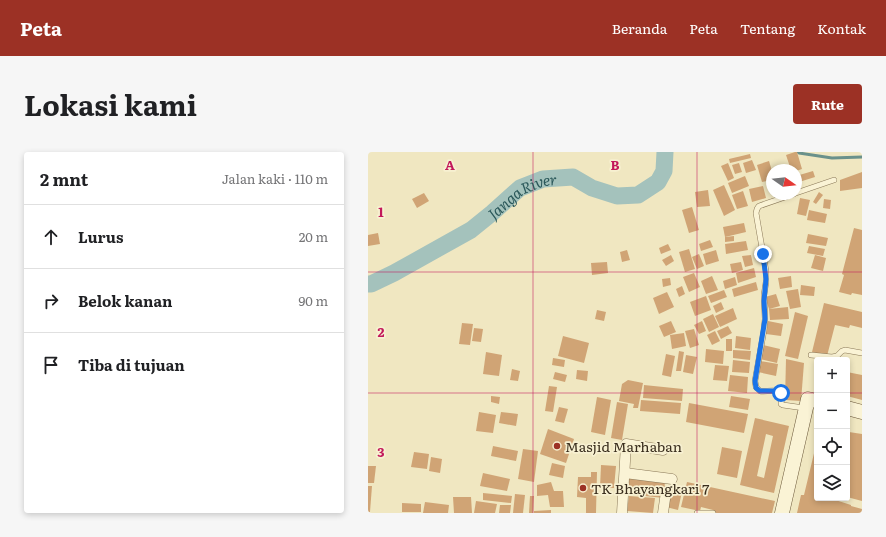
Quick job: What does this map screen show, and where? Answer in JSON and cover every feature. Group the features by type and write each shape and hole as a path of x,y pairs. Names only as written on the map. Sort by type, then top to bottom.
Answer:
{"street":[{"path":"782,513 812,405"},
{"path":"850,409 862,412"},
{"path":"622,513 626,444 663,450"},
{"path":"625,472 672,479"},
{"path":"663,513 666,492"}],"lane":[{"path":"802,191 834,180"},
{"path":"777,200 759,206 756,213 766,271 766,282 764,295 764,330 755,381 756,388 760,391 780,392 782,395 781,402 783,405 812,405"},
{"path":"811,355 832,357 838,356 845,350 862,353"},
{"path":"697,513 713,513"}],"building":[{"path":"797,152 801,164 789,164 786,155"},
{"path":"750,154 751,158 730,163 729,159"},
{"path":"752,160 756,170 746,173 743,163"},
{"path":"769,161 770,164 766,164 766,181 762,182 757,165"},
{"path":"728,163 734,178 728,181 721,166"},
{"path":"739,163 742,172 735,174 732,165"},
{"path":"813,171 815,177 802,181 802,174"},
{"path":"862,172 862,188 840,191 840,180"},
{"path":"745,176 749,186 732,193 728,183"},
{"path":"724,185 735,210 724,216 713,190"},
{"path":"763,186 766,198 752,202 749,189"},
{"path":"708,190 710,206 697,207 695,192"},
{"path":"743,191 748,206 737,209 732,195"},
{"path":"819,192 823,195 816,204 813,202"},
{"path":"424,193 429,201 417,208 412,199"},
{"path":"802,198 810,200 806,216 797,214 800,200 802,200"},
{"path":"824,199 831,200 830,209 823,208"},
{"path":"692,207 699,230 689,233 682,210"},
{"path":"809,210 827,214 825,223 807,220"},
{"path":"744,223 746,232 725,237 723,227"},
{"path":"854,228 862,230 862,295 852,293 851,295 839,292"},
{"path":"378,233 380,244 368,246 368,235"},
{"path":"808,234 828,238 826,246 806,243"},
{"path":"734,236 734,241 725,242 725,237"},
{"path":"710,240 713,247 701,251 699,244"},
{"path":"746,241 748,250 726,254 725,244"},
{"path":"668,244 671,250 661,254 659,248"},
{"path":"809,246 825,249 823,256 807,253"},
{"path":"689,249 695,269 685,272 679,252"},
{"path":"627,250 630,260 622,262 620,252"},
{"path":"716,250 719,261 706,265 703,254"},
{"path":"699,254 704,266 697,269 692,257"},
{"path":"671,255 674,261 666,266 662,260"},
{"path":"751,255 753,265 745,267 742,256"},
{"path":"815,255 826,258 823,271 811,268"},
{"path":"607,262 608,273 592,275 591,263"},
{"path":"741,262 743,270 732,273 730,264"},
{"path":"754,268 756,277 738,283 736,273"},
{"path":"694,273 700,287 689,292 683,277"},
{"path":"712,276 718,290 706,294 701,281"},
{"path":"791,276 792,287 780,289 778,278"},
{"path":"735,277 737,285 725,289 723,281"},
{"path":"670,278 671,285 663,287 662,279"},
{"path":"756,282 758,290 734,297 732,289"},
{"path":"801,285 815,287 814,296 800,295"},
{"path":"682,286 685,294 679,297 676,289"},
{"path":"798,289 801,307 790,309 786,291"},
{"path":"724,290 727,297 711,303 708,296"},
{"path":"667,292 674,307 659,314 653,298"},
{"path":"776,294 780,306 769,309 765,297"},
{"path":"706,296 711,310 695,316 690,302"},
{"path":"721,302 724,309 716,313 713,306"},
{"path":"824,303 862,312 862,328 850,325 849,328 835,325 827,356 812,352"},
{"path":"788,307 789,319 770,320 769,309"},
{"path":"733,308 737,319 720,327 715,316"},
{"path":"597,310 606,312 604,321 595,319"},
{"path":"795,312 808,316 798,359 785,356"},
{"path":"713,314 719,327 709,332 703,319"},
{"path":"671,321 676,332 664,337 659,326"},
{"path":"702,321 706,331 699,334 694,325"},
{"path":"768,321 783,324 781,336 766,334"},
{"path":"462,323 473,324 470,345 459,344"},
{"path":"728,326 732,333 721,339 717,331"},
{"path":"474,328 483,329 481,342 472,341"},
{"path":"694,329 699,345 690,348 685,331"},
{"path":"715,331 720,341 712,345 707,335"},
{"path":"684,333 686,346 672,349 670,335"},
{"path":"563,336 589,343 584,363 558,356"},
{"path":"736,336 751,338 750,350 735,348"},
{"path":"726,339 732,339 732,351 726,351"},
{"path":"763,345 780,349 777,363 760,359"},
{"path":"706,349 724,351 723,364 705,362"},
{"path":"733,350 751,351 750,360 733,358"},
{"path":"679,351 684,352 681,371 676,371"},
{"path":"486,352 502,355 499,376 483,374"},
{"path":"666,354 675,356 671,377 662,375"},
{"path":"686,355 697,357 693,374 683,372"},
{"path":"553,358 565,360 564,367 552,365"},
{"path":"786,359 804,363 801,401 785,400"},
{"path":"733,360 750,362 749,373 732,372"},
{"path":"760,361 778,364 776,376 758,372"},
{"path":"715,365 729,366 727,381 713,380"},
{"path":"512,369 520,371 518,381 510,380"},
{"path":"577,370 588,371 587,381 576,379"},
{"path":"555,372 567,375 565,382 553,379"},
{"path":"850,373 862,375 862,400 850,397"},
{"path":"730,375 748,377 747,393 728,391"},
{"path":"628,380 643,383 638,408 633,408 634,404 619,401 622,384"},
{"path":"644,385 683,389 682,401 643,398"},
{"path":"549,386 557,387 553,412 545,411"},
{"path":"491,396 500,397 499,404 491,402"},
{"path":"731,396 750,399 748,410 729,407"},
{"path":"597,397 611,400 605,435 591,432"},
{"path":"641,400 681,403 680,414 640,411"},
{"path":"617,402 628,404 622,440 611,438"},
{"path":"689,403 748,414 744,433 686,422"},
{"path":"559,407 568,409 564,423 555,421"},
{"path":"479,412 496,415 493,433 476,431"},
{"path":"501,412 518,414 516,426 499,423"},
{"path":"755,418 789,426 774,493 740,485","holes":["766,434 773,436 764,478 757,476"]},
{"name":"Masjid Marhaban","path":"548,429 574,439 566,463 540,454"},
{"path":"850,432 862,434 862,501 850,498"},
{"path":"493,446 518,451 516,461 491,456"},
{"path":"722,447 742,451 737,478 717,474"},
{"path":"523,449 538,451 534,482 518,479"},
{"path":"414,452 429,454 427,469 411,467"},
{"path":"814,453 814,501 838,501 862,509 862,513 797,513 801,495 804,495"},
{"path":"431,457 442,459 440,473 429,471"},
{"path":"552,463 565,466 563,478 549,475"},
{"path":"601,465 616,466 614,488 600,488"},
{"path":"368,466 376,466 374,483 368,483"},
{"path":"591,472 597,472 596,513 586,513 586,498 577,497 578,477 591,477"},
{"path":"483,473 510,479 507,491 480,486"},
{"path":"628,477 665,480 664,498 626,494"},
{"path":"551,482 554,491 563,491 564,507 550,507 548,495 537,496 537,485"},
{"path":"687,482 775,501 772,513 713,513 713,510 701,507 700,511 681,507"},
{"path":"671,485 683,487 678,510 666,507"},
{"path":"368,486 372,486 370,512 368,512"},
{"path":"483,493 512,496 511,503 483,500"},
{"path":"515,494 525,495 523,513 513,513"},
{"path":"530,496 534,496 533,513 529,513"},
{"path":"629,496 655,498 653,513 627,511"},
{"path":"453,497 471,497 472,513 454,513"},
{"path":"476,501 497,504 495,513 474,513"},
{"path":"425,502 449,505 448,513 423,513"},
{"path":"402,503 421,504 421,512 402,512"},
{"path":"500,505 511,505 510,513 499,513"},
{"path":"551,510 551,513 534,513 534,511"}],"waterway":[{"name":"Janga River","path":"368,284 394,273 471,230 520,188 543,179 573,177 592,188 617,196 638,195 658,182 664,171 665,152"},
{"path":"798,152 832,158 862,157"}],"place":[{"name":"Masjid Marhaban","path":"557,446"},
{"name":"TK Bhayangkari 7","path":"583,488"}],"route":[{"path":"763,254 766,271 764,301 765,319 755,381 756,388 760,391 777,391 781,393"}]}
